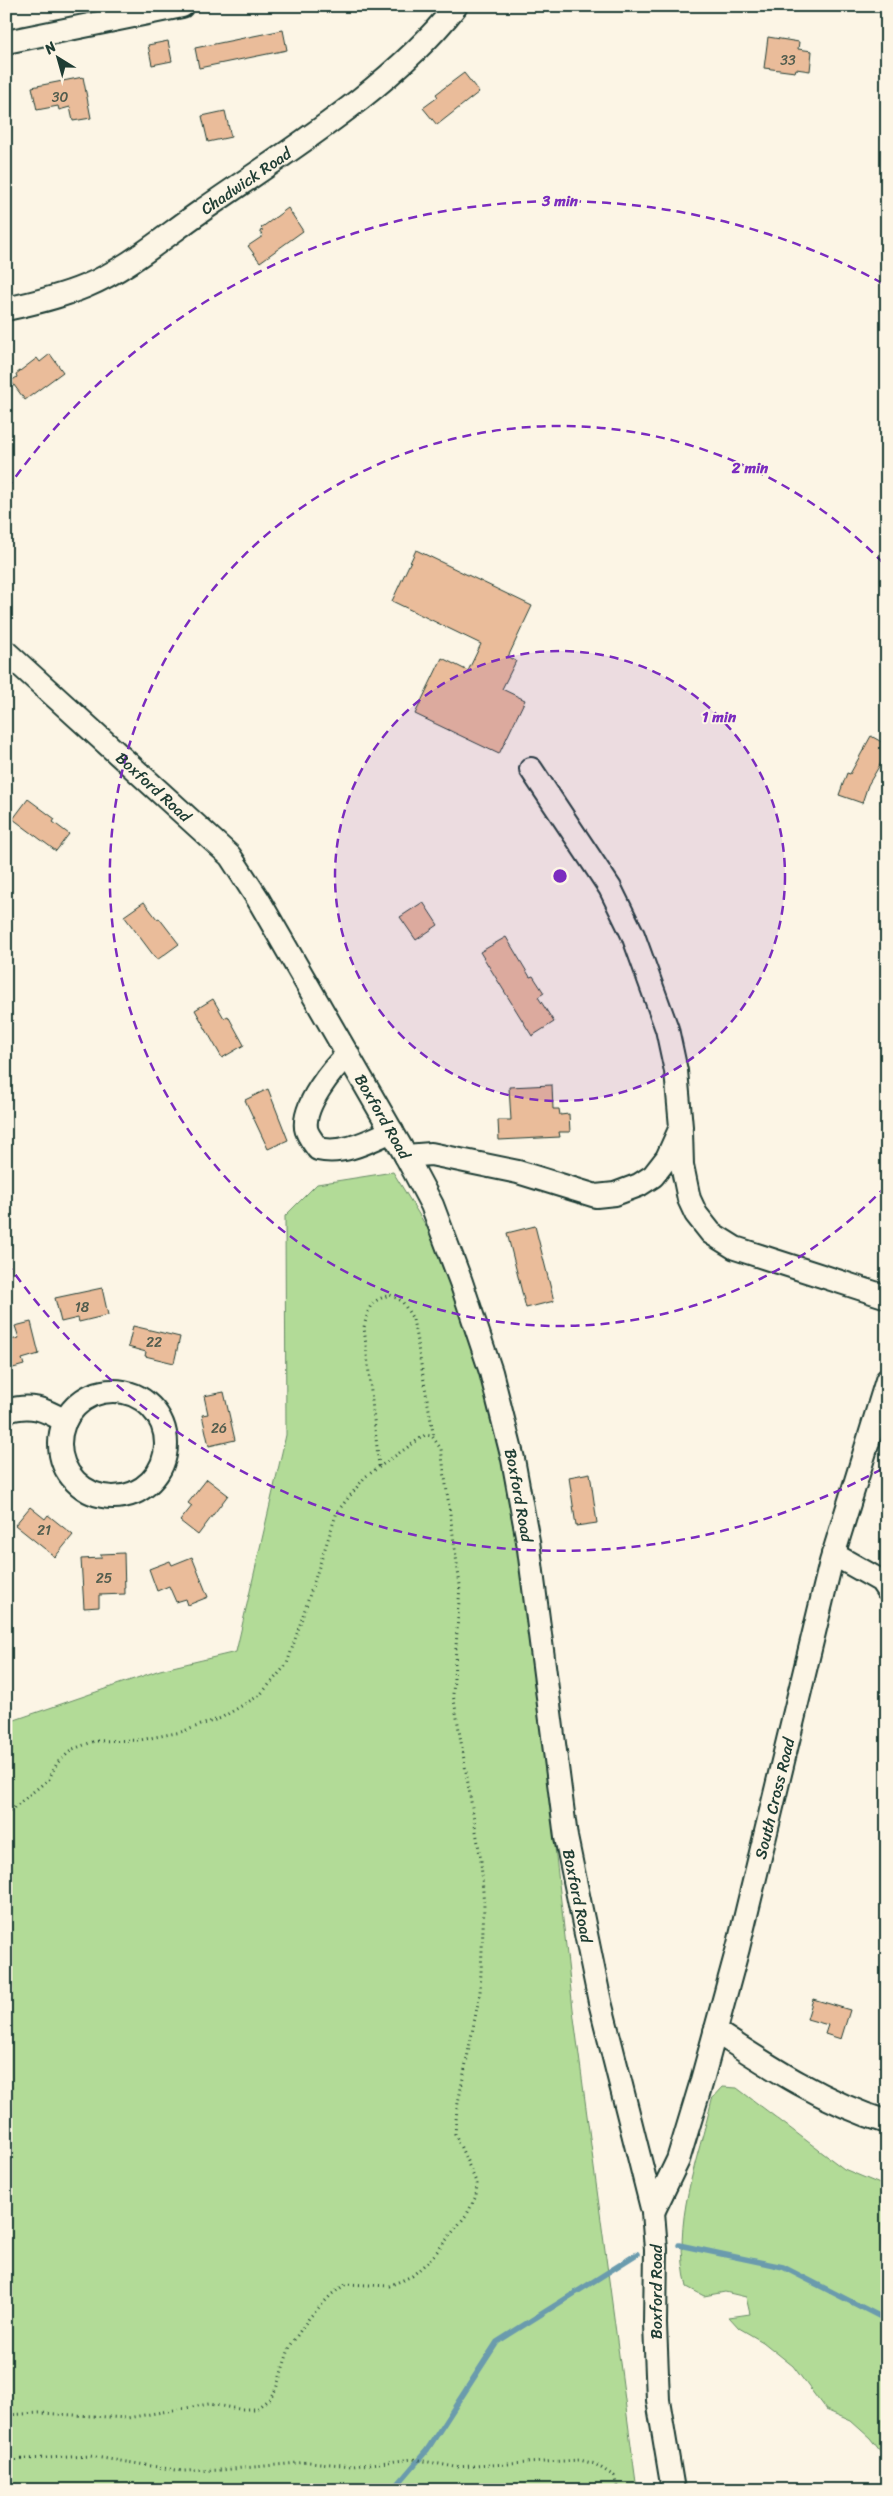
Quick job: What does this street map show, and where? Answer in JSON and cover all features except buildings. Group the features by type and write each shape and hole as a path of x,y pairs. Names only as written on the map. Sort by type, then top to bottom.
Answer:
{"street":[{"path":"6,42 182,6"},
{"name":"Chadwick Road","path":"6,309 46,301 87,286 107,276 296,146 382,81 421,48 456,6"},
{"name":"Boxford Road","path":"6,652 230,856 258,899 406,1156 432,1205 461,1282 491,1372 513,1459 528,1541 566,1837 600,2002 653,2212 656,2249 655,2324 658,2400 673,2490"},
{"path":"531,770 610,888 633,935 667,1029 676,1071 682,1165 689,1198 696,1214 711,1233 735,1248 887,1297"},
{"path":"348,1054 335,1067 318,1091 307,1121 306,1128 309,1136 318,1148 329,1151 347,1149 392,1131"},
{"path":"406,1156 431,1154 518,1172 596,1196 638,1186 653,1176 667,1158 681,1127"},
{"name":"South Cross Road","path":"653,2212 678,2160 715,2031 738,1948 833,1554 887,1380"},
{"path":"116,1391 136,1396 152,1408 163,1426 166,1447 161,1467 148,1484 130,1494 110,1497 90,1492 73,1480 62,1462 60,1441 65,1421 77,1404 95,1394 116,1391"},
{"path":"6,1411 18,1407 44,1408 65,1421"},
{"path":"833,1554 881,1581 887,1590"},
{"path":"715,2031 810,2091 854,2111 887,2122"}],"path":[{"path":"380,1467 364,1327 369,1306 378,1298 390,1295 402,1301 412,1319 435,1440"},
{"path":"6,1814 49,1778 57,1763 74,1749 95,1741 140,1740 181,1732 220,1718 260,1695 287,1664 336,1512 366,1477 424,1435 432,1436 441,1450 460,1585 453,1694 481,1861 484,1907 480,1994 457,2108 455,2134 477,2184 476,2196 467,2214 431,2259 412,2276 390,2286 346,2284 332,2294 309,2318 290,2346 276,2389 269,2399 256,2409 239,2409 209,2404 127,2418 39,2413 6,2415"},
{"path":"6,2460 90,2456 182,2471 221,2470 309,2462 353,2466 413,2459 455,2467 580,2460 595,2464 614,2476 618,2490"}],"green space":[{"path":"393,1172 447,1260 499,1444 531,1632 574,2018 637,2490 6,2490 6,1723 160,1670 236,1652 286,1435 285,1216 317,1184"},
{"path":"723,2087 737,2088 844,2169 887,2187 887,2481 883,2480 885,2457 870,2438 851,2421 826,2410 793,2366 763,2342 739,2328 729,2317 750,2314 746,2297 725,2292 704,2296 687,2287 682,2239 688,2192 712,2099"}],"waterway":[{"path":"679,2245 783,2267 887,2320"},
{"path":"393,2490 427,2450 497,2342 637,2254"}]}
